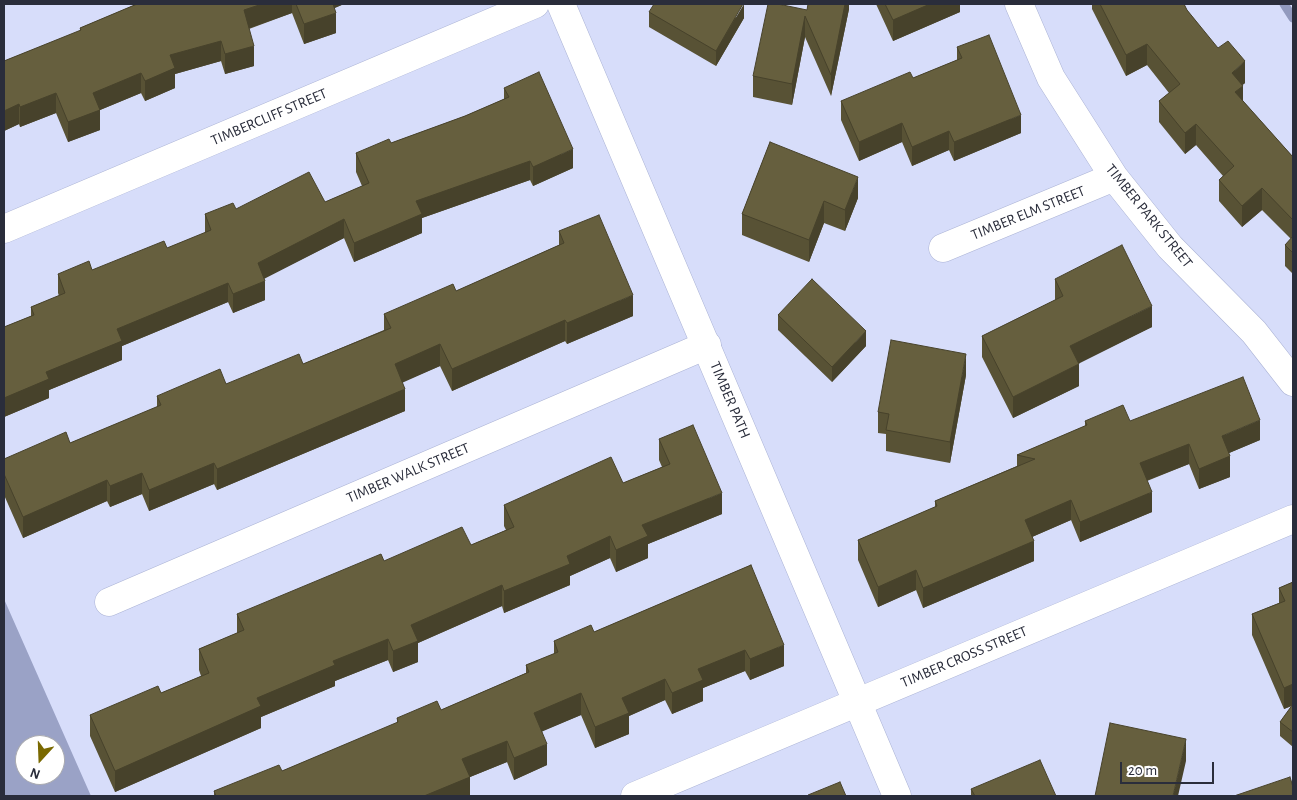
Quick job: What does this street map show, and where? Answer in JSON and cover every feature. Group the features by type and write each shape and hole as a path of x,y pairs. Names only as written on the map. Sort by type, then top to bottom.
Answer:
{"street":[{"name":"TIMBERCLIFF STREET","path":"4,229 535,4"},
{"name":"TIMBER PATH","path":"561,4 897,796"},
{"name":"TIMBER PARK STREET","path":"1019,4 1051,78 1114,178 1170,247 1254,332 1293,382"},
{"name":"TIMBER ELM STREET","path":"943,248 1114,178"},
{"name":"TIMBER WALK STREET","path":"109,602 706,345"},
{"name":"TIMBER CROSS STREET","path":"635,796 1293,519"}],"shaded area":[{"path":"4,599 64,735 15,735 15,785 65,785 65,737 91,796 4,796"}],"building":[{"path":"137,4 262,4 244,10 254,46 225,54 221,41 170,55 175,68 145,81 141,73 93,93 100,110 68,122 56,93 20,107 19,104 4,111 4,61 81,30 80,28"},
{"path":"296,4 333,4 336,13 304,24"},
{"path":"654,4 743,4 716,51 649,12"},
{"path":"768,4 778,4 807,10 808,4 845,4 831,75 805,16 792,84 753,76"},
{"path":"885,4 930,4 893,20"},
{"path":"1100,4 1184,4 1218,48 1228,41 1245,61 1232,73 1243,86 1235,92 1293,157 1293,220 1262,188 1242,206 1219,180 1234,166 1196,124 1185,133 1159,101 1180,84 1147,44 1126,55"},
{"path":"989,35 1021,115 954,142 949,131 912,147 902,123 859,142 841,101 910,72 913,78 962,58 957,47"},
{"path":"539,72 573,149 533,167 530,161 416,201 422,214 354,243 344,219 258,263 265,281 233,294 228,283 117,329 122,341 46,372 49,379 4,398 4,327 34,315 31,307 65,293 58,274 89,261 92,270 164,241 167,248 211,230 205,214 233,203 236,209 309,172 325,202 369,183 356,153 389,139 391,143 465,116 509,97 504,88"},
{"path":"770,142 858,177 845,210 824,201 809,240 742,214"},
{"path":"599,215 633,295 567,323 565,320 452,369 440,344 395,364 405,389 217,469 214,463 149,490 142,473 110,486 107,480 23,517 4,474 4,459 66,432 70,443 161,405 157,396 220,369 226,384 299,354 303,364 391,328 384,314 453,284 456,291 564,243 559,231"},
{"path":"1293,236 1293,253 1285,245"},
{"path":"1122,245 1152,306 1070,346 1079,364 1013,397 982,336 1063,296 1055,279"},
{"path":"812,279 866,331 832,367 778,315"},
{"path":"891,340 966,354 950,442 886,430 889,414 878,412"},
{"path":"1243,377 1260,420 1222,436 1230,456 1199,469 1189,444 1140,463 1152,492 1080,522 1071,500 1025,520 1034,541 923,588 916,570 878,587 858,540 937,506 935,501 1035,459 1017,455 1087,425 1085,421 1123,405 1130,421"},
{"path":"693,425 722,493 642,525 648,536 616,550 610,536 567,556 570,564 504,591 502,585 411,625 418,641 393,651 388,639 333,661 335,665 257,698 261,706 115,771 90,715 158,686 161,693 209,673 199,649 244,630 237,614 381,554 384,561 462,527 471,545 514,527 504,505 611,457 623,483 670,464 659,439"},
{"path":"751,565 784,645 750,659 745,650 698,669 703,680 672,693 665,679 622,698 629,713 595,727 581,693 534,713 547,744 514,758 507,741 462,759 470,777 424,796 216,796 214,791 279,765 282,771 398,722 397,718 437,701 441,710 529,672 526,665 558,652 554,641 591,625 594,632"},
{"path":"1293,582 1293,684 1284,688 1252,614 1285,601 1279,588"},
{"path":"1293,704 1293,732 1280,722"},
{"path":"1110,723 1186,739 1173,796 1095,796"},
{"path":"1040,760 1056,796 975,796 971,789"},
{"path":"1290,777 1293,796 1234,796"},
{"path":"840,782 846,796 808,796 808,795"}],"waterway":[{"path":"1284,4 1293,18"}]}
